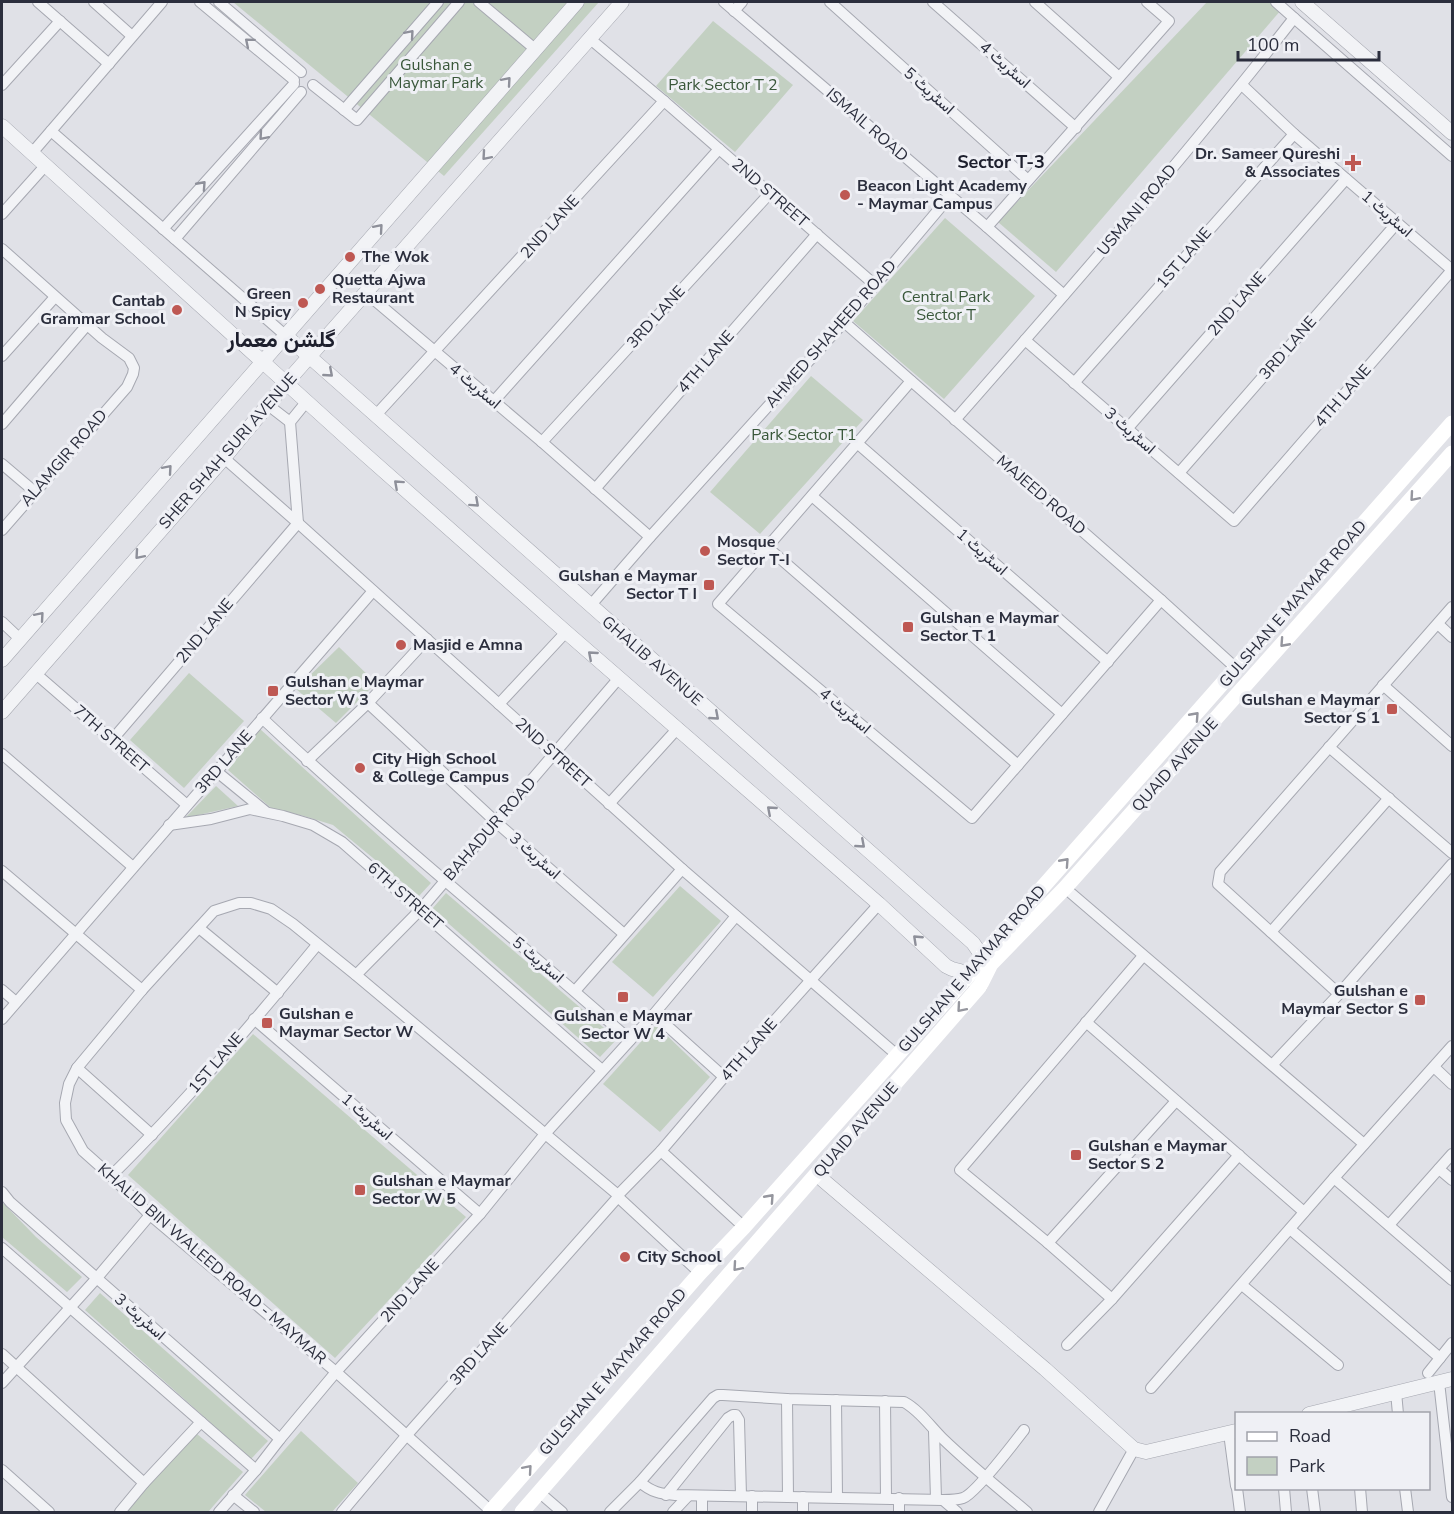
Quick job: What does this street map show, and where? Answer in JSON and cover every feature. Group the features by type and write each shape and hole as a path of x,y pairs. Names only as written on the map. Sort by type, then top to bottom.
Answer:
{"main road":[{"name":"GULSHAN E MAYMAR ROAD","path":"490,1512 700,1273 744,1227 968,976 987,960 1452,423"},
{"name":"QUAID AVENUE","path":"522,1512 980,986 987,960 1065,888 1452,453"}],"street":[{"path":"38,2 109,64"},
{"path":"94,2 132,36"},
{"path":"32,153 162,2"},
{"path":"200,2 297,82"},
{"path":"163,229 297,82 306,72 311,75 313,85 306,92 297,82 219,2"},
{"path":"344,110 438,2"},
{"path":"313,85 357,120 459,2"},
{"path":"479,2 535,48"},
{"name":"SHER SHAH SURI AVENUE","path":"2,660 577,2"},
{"name":"SHER SHAH SURI AVENUE","path":"2,712 224,458 309,356 622,2"},
{"name":"ISMAIL ROAD","path":"723,2 1064,295"},
{"path":"734,11 742,2"},
{"name":"اسٹریٹ 5","path":"830,2 1028,180"},
{"name":"اسٹریٹ 4","path":"933,2 1076,128"},
{"path":"1035,2 1119,77"},
{"path":"987,227 1169,21 1147,2"},
{"path":"1276,2 1452,156"},
{"path":"1302,2 1452,133"},
{"name":"USMANI ROAD","path":"955,420 1242,86 1294,18"},
{"path":"2,83 60,21"},
{"path":"589,38 664,101"},
{"path":"175,239 297,82"},
{"name":"اسٹریٹ 1","path":"1242,86 1294,134 1452,270"},
{"name":"2ND STREET","path":"664,101 875,285"},
{"name":"2ND LANE","path":"435,352 664,101"},
{"name":"GHALIB AVENUE","path":"2,126 359,449 566,632 879,904 946,966 968,976 980,986"},
{"path":"51,131 285,335"},
{"name":"1ST LANE","path":"1074,383 1294,134"},
{"path":"494,401 719,149"},
{"path":"2,214 45,166"},
{"name":"2ND LANE","path":"1127,429 1346,179"},
{"name":"3RD LANE","path":"542,442 770,193"},
{"name":"AHMED SHAHEED ROAD","path":"590,606 843,322 950,196"},
{"name":"3RD LANE","path":"1179,473 1397,223"},
{"name":"4TH LANE","path":"595,489 817,234"},
{"path":"2,249 87,326 2,424"},
{"name":"4TH LANE","path":"1234,521 1452,270"},
{"path":"366,293 435,352 376,415"},
{"path":"2,356 56,297"},
{"name":"MAJEED ROAD","path":"843,322 1237,669"},
{"name":"ALAMGIR ROAD","path":"2,530 127,387 133,374 134,368 129,358 87,326"},
{"name":"GHALIB AVENUE","path":"285,335 973,943 987,960"},
{"name":"اسٹریٹ 3","path":"1025,340 1234,521"},
{"name":"اسٹریٹ 4","path":"435,352 650,537"},
{"path":"910,381 767,547 1018,765 1161,600"},
{"path":"298,523 290,423 307,401"},
{"path":"268,405 290,423"},
{"name":"اسٹریٹ 1","path":"857,442 1108,662"},
{"path":"224,458 298,523"},
{"path":"2,464 34,492"},
{"path":"812,496 1062,714"},
{"name":"2ND STREET","path":"298,523 554,755 810,981"},
{"name":"2ND LANE","path":"112,740 298,523"},
{"name":"اسٹریٹ 4","path":"767,547 718,604 972,818 1018,765"},
{"name":"3RD LANE","path":"75,934 373,591"},
{"path":"1339,994 1218,884 1220,872 1452,607"},
{"path":"2,622 20,639"},
{"path":"1438,624 1452,637"},
{"path":"499,704 566,632"},
{"path":"307,761 368,703 427,639"},
{"name":"7TH STREET","path":"35,673 187,805"},
{"name":"BAHADUR ROAD","path":"356,975 445,882 619,678"},
{"path":"1383,685 1452,746"},
{"name":"اسٹریٹ 3","path":"368,703 496,822 624,934"},
{"path":"262,718 307,761 445,882"},
{"path":"609,804 678,728"},
{"path":"1329,747 1452,853"},
{"path":"2,754 133,867"},
{"path":"216,771 267,812"},
{"path":"1271,932 1389,798"},
{"name":"6TH STREET","path":"169,825 211,819 250,809 313,825 342,842 602,1070"},
{"path":"1272,1064 1339,994 1452,864"},
{"path":"575,991 682,869"},
{"path":"2,871 142,990"},
{"name":"اسٹریٹ 5","path":"445,882 630,1040"},
{"path":"1065,888 1365,1144"},
{"name":"KHALID BIN WALEED ROAD - MAYMAR","path":"490,1512 336,1372 150,1215 83,1151 66,1120 65,1103 69,1084 77,1068 142,990 214,910 239,903 251,903 271,909 356,975 545,1134 618,1196 700,1273"},
{"name":"4TH LANE","path":"618,1196 661,1151 879,904"},
{"path":"602,1070 654,1014 736,916"},
{"path":"199,928 278,993"},
{"path":"2,1019 75,934"},
{"name":"1ST LANE","path":"111,1176 152,1135 278,993 317,945"},
{"path":"1112,1299 960,1170 1143,956"},
{"path":"810,981 897,1055"},
{"path":"2,990 16,1002"},
{"path":"654,1014 724,1077"},
{"name":"اسٹریٹ 1","path":"254,1019 480,1214"},
{"path":"1086,1022 1304,1212"},
{"path":"1151,1388 1452,1046"},
{"path":"1434,1067 1452,1084"},
{"path":"77,1068 152,1135"},
{"name":"2ND LANE","path":"219,1512 336,1372 480,1214 545,1134 602,1070"},
{"path":"1048,1243 1176,1101"},
{"path":"661,1151 744,1227"},
{"path":"1389,1225 1452,1154"},
{"path":"1068,1345 1112,1299 1239,1155"},
{"path":"1439,1169 1452,1180"},
{"path":"817,1175 1036,1361 1134,1449 1146,1452 1233,1432 1235,1460"},
{"path":"1334,1178 1452,1280"},
{"name":"اسٹریٹ 3","path":"2,1192 10,1202 96,1279 280,1439"},
{"name":"3RD LANE","path":"342,1512 618,1196"},
{"path":"2,1383 150,1215"},
{"path":"1290,1229 1440,1358"},
{"path":"2,1248 256,1470"},
{"path":"1242,1285 1338,1365"},
{"path":"1452,1343 1440,1358 1452,1497"},
{"path":"2,1354 144,1483"},
{"path":"1318,1412 1353,1408 1440,1378"},
{"path":"1396,1392 1398,1412"},
{"path":"610,1512 718,1395 900,1401 911,1406 934,1431 1026,1512"},
{"path":"787,1399 788,1497"},
{"path":"836,1400 837,1497"},
{"path":"885,1401 886,1498"},
{"path":"666,1495 728,1418 733,1415 739,1420 747,1496 752,1512"},
{"path":"120,1512 201,1422"},
{"path":"640,1482 652,1491 666,1495 963,1498 968,1496 985,1478 1024,1430"},
{"path":"934,1431 940,1499 957,1512"},
{"path":"1100,1512 1134,1449"},
{"path":"2,1470 49,1512"},
{"path":"1237,1490 1240,1512"},
{"path":"1284,1490 1286,1512"},
{"path":"1312,1490 1315,1512"},
{"path":"1360,1490 1362,1512"},
{"path":"1405,1490 1407,1512"},
{"path":"540,1493 562,1512"},
{"path":"233,1495 254,1512"},
{"path":"673,1512 688,1496"},
{"path":"702,1496 702,1512"},
{"path":"803,1497 803,1512"},
{"path":"898,1498 899,1512"}],"green space":[{"name":"Gulshan e Maymar Park","path":"233,2 599,2 444,176"},
{"path":"1207,2 1271,2 1281,10 1056,272 998,222"},
{"name":"Park Sector T 2","path":"713,21 793,85 735,152 656,86"},
{"name":"Central Park Sector T","path":"945,218 1035,296 944,399 853,321"},
{"name":"Park Sector T1","path":"811,376 863,420 760,534 710,492"},
{"path":"339,647 376,683 336,723 296,689"},
{"path":"189,673 244,721 184,788 130,740"},
{"path":"260,729 431,883 419,896 333,825 271,808 228,770"},
{"path":"216,786 238,806 185,818"},
{"path":"680,886 721,921 653,997 612,962"},
{"path":"446,893 617,1039 600,1057 432,909"},
{"path":"656,1025 710,1077 660,1132 603,1084"},
{"path":"253,1034 466,1217 335,1358 128,1175"},
{"path":"2,1202 36,1237 82,1277 67,1292 2,1237"},
{"path":"100,1293 268,1441 251,1459 85,1310"},
{"path":"301,1431 358,1483 332,1512 266,1512 245,1495"},
{"path":"197,1434 243,1472 208,1512 123,1512"}],"place":[{"name":"Dr. Sameer Qureshi & Associates","path":"1353,163"},
{"name":"Beacon Light Academy - Maymar Campus","path":"845,195"},
{"name":"The Wok","path":"350,257"},
{"name":"Quetta Ajwa Restaurant","path":"320,289"},
{"name":"Green N Spicy","path":"303,303"},
{"name":"Cantab Grammar School","path":"177,310"},
{"name":"Mosque Sector T-I","path":"705,551"},
{"name":"Gulshan e Maymar Sector T I","path":"709,585"},
{"name":"Gulshan e Maymar Sector T 1","path":"908,627"},
{"name":"Masjid e Amna","path":"401,645"},
{"name":"Gulshan e Maymar Sector W 3","path":"273,691"},
{"name":"Gulshan e Maymar Sector S 1","path":"1392,709"},
{"name":"City High School & College Campus","path":"360,768"},
{"name":"Gulshan e Maymar Sector W 4","path":"623,997"},
{"name":"Gulshan e Maymar Sector S","path":"1420,1000"},
{"name":"Gulshan e Maymar Sector W","path":"267,1023"},
{"name":"Gulshan e Maymar Sector S 2","path":"1076,1155"},
{"name":"Gulshan e Maymar Sector W 5","path":"360,1190"},
{"name":"City School","path":"625,1257"}],"district":[{"name":"Sector T-3","path":"1001,162"},
{"name":"گلشن معمار","path":"281,340"}]}
